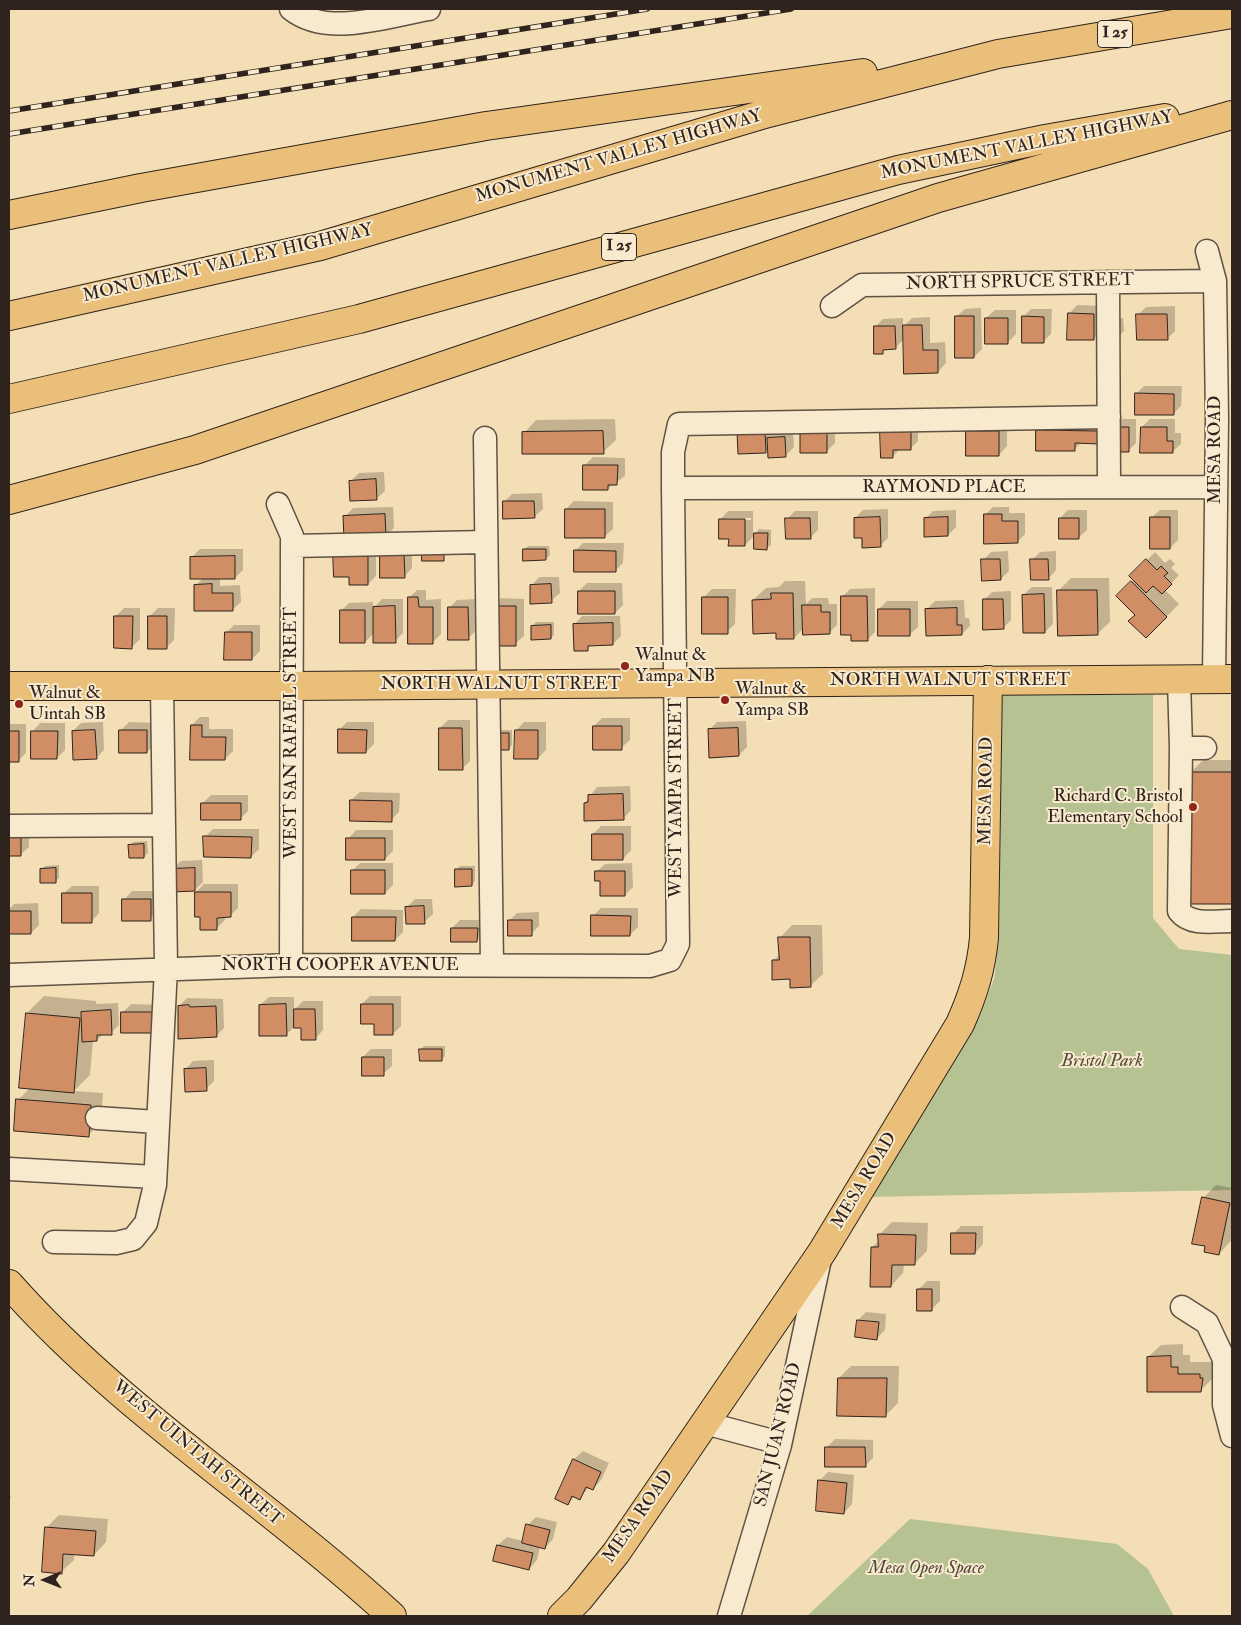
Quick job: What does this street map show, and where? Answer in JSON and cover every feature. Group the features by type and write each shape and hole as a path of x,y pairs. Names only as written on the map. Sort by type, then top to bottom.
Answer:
{"main road":[{"name":"MONUMENT VALLEY HIGHWAY","path":"9,316 320,246 761,115 998,54 1232,14"},
{"path":"9,215 141,188 486,126 998,54"},
{"name":"MONUMENT VALLEY HIGHWAY","path":"9,399 358,319 898,170 1045,139 1232,107"},
{"path":"14,501 195,450 938,198 1232,115"},
{"name":"NORTH WALNUT STREET","path":"9,686 676,684 1223,679"},
{"name":"MESA ROAD","path":"562,1616 579,1599 616,1553 822,1252 960,1024 974,994 981,968 984,938 988,680"},
{"name":"WEST UINTAH STREET","path":"9,1284 36,1314 121,1392 392,1616"}],"street":[{"path":"291,9 309,20 338,24 430,9"},
{"name":"MESA ROAD","path":"1207,252 1215,281 1225,419 1216,487 1223,679"},
{"name":"NORTH SPRUCE STREET","path":"832,306 862,285 1215,281"},
{"path":"1108,282 1109,487"},
{"name":"WEST YAMPA STREET","path":"670,960 678,944 673,452 679,424 1108,417"},
{"path":"485,438 492,966"},
{"name":"RAYMOND PLACE","path":"673,488 1216,487"},
{"name":"WEST SAN RAFAEL STREET","path":"278,504 292,536 291,965"},
{"path":"292,546 486,542"},
{"path":"1179,680 1181,748 1179,911 1183,917 1191,921 1232,921"},
{"path":"54,1242 116,1243 133,1239 146,1223 155,1177 166,968 162,686"},
{"path":"1181,748 1205,748"},
{"path":"9,826 164,825"},
{"name":"NORTH COOPER AVENUE","path":"9,974 291,965 650,966 670,960"},
{"path":"97,1118 158,1122"},
{"path":"9,1169 155,1177"},
{"name":"SAN JUAN ROAD","path":"729,1616 780,1443 822,1252"},
{"path":"1182,1307 1207,1323 1224,1359 1224,1405 1232,1436"},
{"path":"705,1422 780,1443"}],"green space":[{"name":"Bristol Park","path":"1002,694 1153,695 1153,918 1179,949 1232,955 1232,1190 864,1197 980,1015 994,979 999,941"},
{"name":"Mesa Open Space","path":"910,1519 1117,1544 1148,1569 1174,1616 807,1616"}],"building":[{"path":"1068,313 1094,314 1094,340 1067,340"},
{"path":"1136,314 1167,314 1168,340 1137,340"},
{"path":"955,316 974,316 974,358 955,358"},
{"path":"1022,316 1044,317 1044,343 1022,343"},
{"path":"985,318 1008,318 1008,344 985,344"},
{"path":"903,325 922,325 923,350 938,350 938,373 904,374"},
{"path":"874,326 895,326 896,349 883,350 883,354 874,354"},
{"path":"1135,393 1174,394 1174,415 1135,415"},
{"path":"1112,427 1129,427 1129,452 1112,452"},
{"path":"1141,427 1167,427 1167,441 1173,441 1173,453 1140,453"},
{"path":"765,430 766,453 738,454 737,431"},
{"path":"827,430 827,453 800,453 800,431"},
{"path":"1036,430 1099,431 1099,444 1075,443 1075,451 1036,451"},
{"path":"603,431 604,454 522,454 522,432"},
{"path":"880,431 911,431 911,450 893,450 893,458 881,458"},
{"path":"966,431 999,431 999,456 966,456"},
{"path":"785,437 786,457 768,458 767,438"},
{"path":"583,465 618,465 617,485 608,485 608,490 583,490"},
{"path":"376,479 377,500 350,501 349,481"},
{"path":"503,501 534,501 535,518 503,519"},
{"path":"565,509 605,509 605,538 565,538"},
{"path":"385,514 386,538 344,539 343,516"},
{"path":"984,514 1002,514 1002,521 1018,521 1018,543 984,544"},
{"path":"880,517 881,547 862,548 862,538 854,538 854,518"},
{"path":"948,517 948,536 924,537 924,518"},
{"path":"1150,517 1170,517 1170,549 1150,549"},
{"path":"785,518 810,518 811,539 786,539"},
{"path":"1059,518 1079,518 1079,539 1059,539"},
{"path":"719,519 745,519 745,546 728,546 729,539 719,539"},
{"path":"754,533 768,533 767,550 754,549"},
{"path":"523,549 546,549 546,560 523,561"},
{"path":"422,550 444,550 444,561 422,561"},
{"path":"574,550 616,551 616,572 574,572"},
{"path":"333,552 368,552 368,585 349,585 349,577 334,577"},
{"path":"380,554 404,554 405,578 380,578"},
{"path":"235,556 235,579 190,579 190,557"},
{"path":"981,559 1000,559 1001,580 982,581"},
{"path":"1030,559 1048,559 1049,580 1031,580"},
{"path":"1146,559 1157,570 1161,566 1168,573 1164,576 1172,584 1162,594 1153,586 1146,593 1129,576"},
{"path":"1131,581 1167,617 1146,638 1128,621 1135,615 1116,596"},
{"path":"212,584 212,593 233,593 233,611 194,611 194,585"},
{"path":"551,584 552,603 530,604 530,585"},
{"path":"1057,590 1097,590 1098,635 1058,636"},
{"path":"578,591 615,591 615,614 578,614"},
{"path":"771,593 793,593 794,639 776,639 776,633 753,634 752,600 771,599"},
{"path":"1044,594 1045,633 1023,633 1022,595"},
{"path":"841,596 867,596 868,641 851,641 851,635 841,635"},
{"path":"408,597 418,597 419,607 433,607 433,644 408,644"},
{"path":"702,597 728,597 728,634 702,634"},
{"path":"983,599 1003,599 1004,629 983,630"},
{"path":"802,605 821,605 821,612 830,612 830,634 803,635"},
{"path":"395,606 396,643 373,643 373,607"},
{"path":"492,606 516,606 516,646 492,646"},
{"path":"448,607 468,607 469,640 448,640"},
{"path":"957,608 957,625 962,625 962,635 926,636 925,609"},
{"path":"878,609 910,609 910,636 878,636"},
{"path":"340,610 365,610 365,643 340,643"},
{"path":"114,616 133,616 132,649 114,648"},
{"path":"148,616 167,616 167,649 148,649"},
{"path":"613,623 613,645 588,646 588,651 574,651 573,624"},
{"path":"551,625 551,639 531,640 531,626"},
{"path":"225,632 252,632 252,660 224,660"},
{"path":"191,725 202,725 202,737 226,737 225,760 190,760"},
{"path":"593,726 622,726 622,750 593,750"},
{"path":"439,728 462,728 463,770 439,770"},
{"path":"738,728 739,756 709,758 708,729"},
{"path":"338,729 367,730 366,753 338,753"},
{"path":"95,730 97,759 73,760 72,731"},
{"path":"119,730 147,730 147,753 119,753"},
{"path":"515,730 538,730 538,759 514,759"},
{"path":"9,731 19,731 19,762 9,762"},
{"path":"31,731 58,731 57,759 31,759"},
{"path":"493,733 509,733 509,750 493,750"},
{"name":"Richard C. Bristol Elementary School","path":"1189,772 1232,772 1232,904 1190,904"},
{"path":"623,794 624,820 584,821 584,803 588,802 588,795"},
{"path":"350,800 392,801 392,822 350,821"},
{"path":"201,803 241,803 241,820 201,820"},
{"path":"592,834 623,834 623,860 592,860"},
{"path":"9,836 21,836 21,856 9,856"},
{"path":"203,836 252,837 251,858 204,857"},
{"path":"346,838 385,838 385,860 346,860"},
{"path":"144,844 144,858 129,858 128,845"},
{"path":"56,868 56,883 40,883 40,869"},
{"path":"195,868 195,891 172,892 171,869"},
{"path":"455,869 472,869 472,886 455,887"},
{"path":"351,870 385,870 385,894 351,894"},
{"path":"595,871 625,871 625,896 600,896 600,881 595,881"},
{"path":"195,892 231,892 231,917 217,918 217,930 200,930 200,917 195,917"},
{"path":"62,893 92,893 92,923 62,923"},
{"path":"122,899 151,899 151,921 122,921"},
{"path":"424,906 425,924 406,924 405,907"},
{"path":"9,911 31,911 31,934 9,934"},
{"path":"591,915 631,916 630,936 591,936"},
{"path":"352,917 396,917 395,941 352,941"},
{"path":"508,920 532,920 532,936 508,936"},
{"path":"451,928 478,928 477,942 451,942"},
{"path":"778,937 810,937 811,987 790,988 790,979 772,980 772,960 779,960"},
{"path":"286,1004 287,1036 259,1036 259,1005"},
{"path":"361,1004 393,1004 393,1035 374,1035 374,1024 361,1024"},
{"path":"189,1005 190,1007 216,1006 217,1037 178,1039 178,1006"},
{"path":"294,1009 315,1009 316,1040 301,1040 301,1028 294,1028"},
{"path":"111,1010 112,1035 97,1035 97,1041 82,1042 81,1012"},
{"path":"121,1012 152,1012 152,1033 121,1033"},
{"path":"26,1013 80,1018 74,1093 19,1088"},
{"path":"419,1049 442,1049 442,1061 420,1061"},
{"path":"362,1057 384,1057 384,1076 362,1076"},
{"path":"206,1068 207,1091 185,1092 184,1069"},
{"path":"16,1099 91,1105 89,1137 14,1131"},
{"path":"1202,1197 1230,1203 1219,1255 1204,1252 1205,1246 1192,1244"},
{"path":"951,1233 976,1233 975,1254 951,1254"},
{"path":"878,1234 916,1235 915,1265 892,1265 891,1287 870,1287 871,1247 878,1247"},
{"path":"917,1289 932,1289 932,1311 917,1311"},
{"path":"857,1320 879,1322 877,1340 855,1337"},
{"path":"1171,1356 1171,1367 1178,1367 1178,1374 1200,1374 1200,1378 1203,1378 1201,1392 1147,1392 1147,1357"},
{"path":"838,1378 887,1378 886,1417 837,1416"},
{"path":"825,1447 865,1447 866,1467 825,1467"},
{"path":"573,1459 601,1472 593,1490 586,1487 580,1500 572,1496 568,1505 555,1499"},
{"path":"818,1480 847,1483 844,1514 816,1511"},
{"path":"526,1524 550,1530 545,1549 522,1543"},
{"path":"45,1527 96,1531 94,1556 63,1554 62,1574 42,1572"},
{"path":"497,1545 533,1553 529,1570 493,1561"}],"railway":[{"path":"9,111 647,9"},
{"path":"9,134 791,9"}],"place":[{"name":"Walnut & Yampa NB","path":"625,666"},
{"name":"Walnut & Yampa SB","path":"725,700"},
{"name":"Walnut & Uintah SB","path":"19,704"},
{"name":"Richard C. Bristol Elementary School","path":"1193,807"}]}
